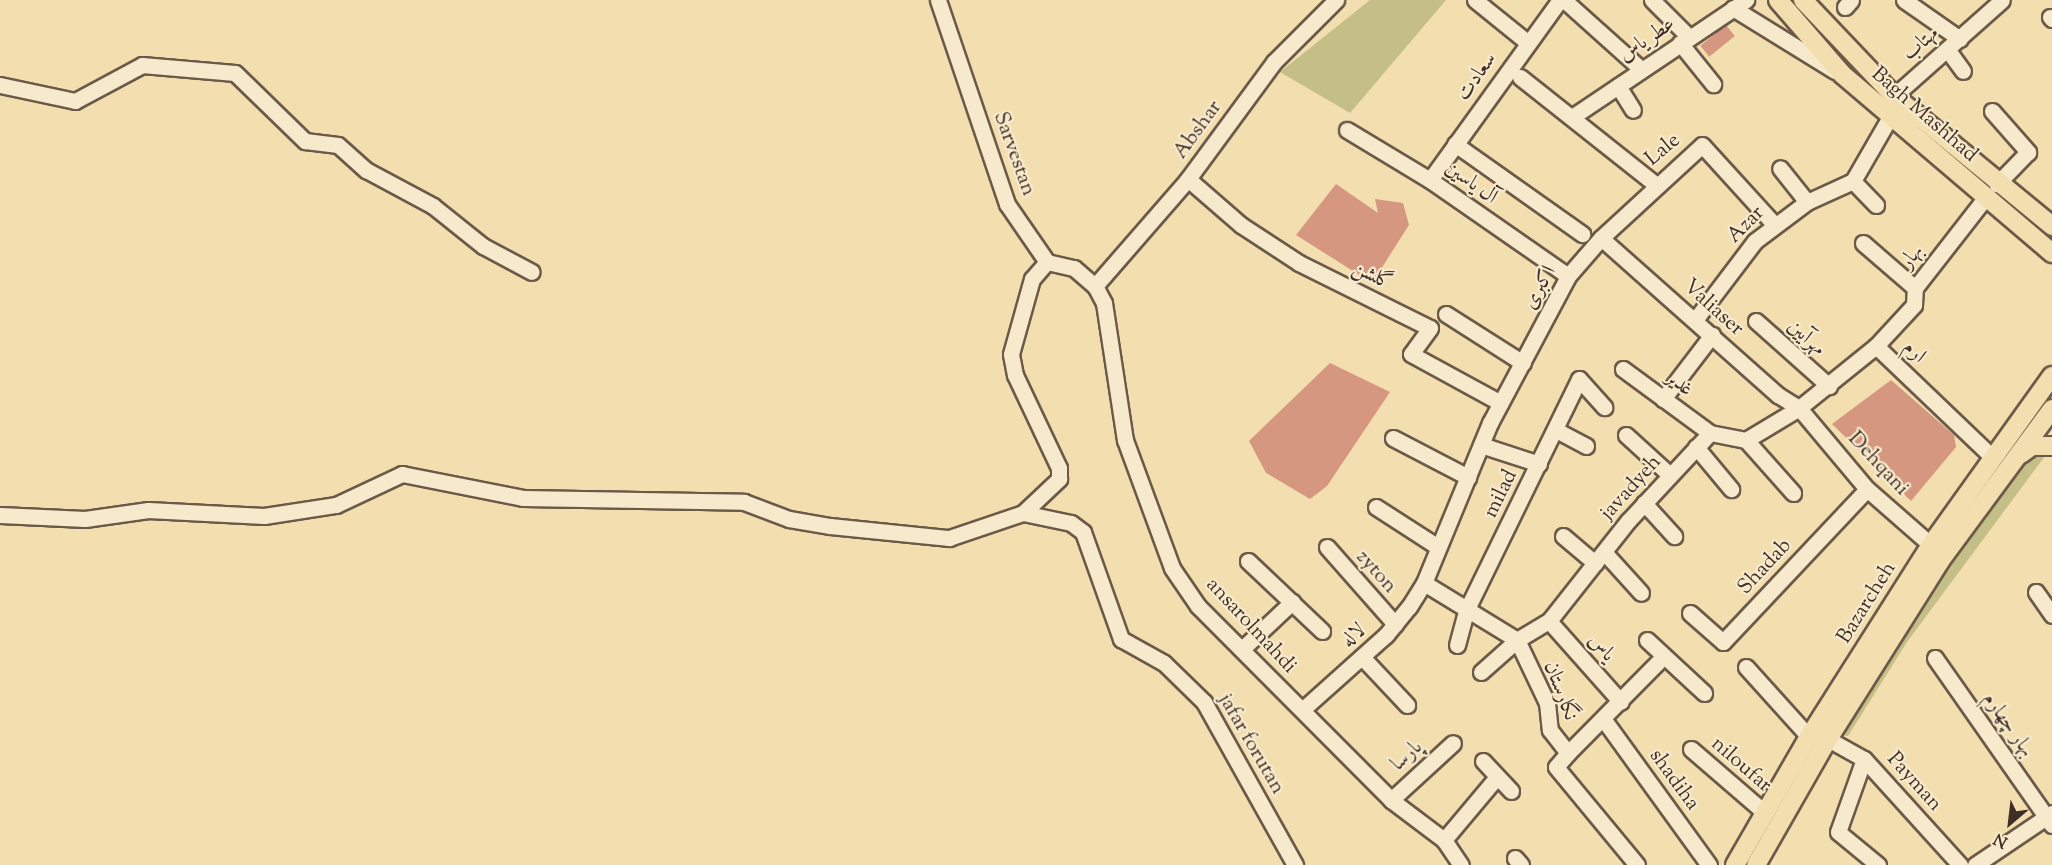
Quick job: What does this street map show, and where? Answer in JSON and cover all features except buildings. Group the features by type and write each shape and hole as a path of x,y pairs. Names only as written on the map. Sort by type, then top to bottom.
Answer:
{"main road":[{"name":"Bagh Mashhad","path":"1778,0 1800,29 1843,75 1890,117 1991,191 2052,226"},
{"name":"Bagh Mashhad","path":"1803,0 1815,16 2052,253"},
{"path":"1800,29 1815,16"},
{"name":"Bazarcheh","path":"1756,865 1769,841 1772,811 1809,737 1931,545 2052,376"},
{"name":"Bazarcheh","path":"1736,865 1753,831 1772,811 1828,739 1940,561 2052,409"},
{"path":"2017,457 2032,446 2052,446"},
{"path":"1753,831 1765,830 1769,841"}],"street":[{"name":"Sarvestan","path":"938,0 1007,204 1047,262"},
{"name":"Abshar","path":"1095,286 1188,179 1274,62 1336,0"},
{"path":"1475,0 1527,42"},
{"path":"1562,0 1641,69"},
{"name":"سعادت","path":"1430,180 1527,42 1562,0"},
{"path":"1652,0 1685,40 1713,84"},
{"path":"1904,0 1960,39"},
{"name":"مهتاب","path":"1894,96 2002,0"},
{"path":"1740,4 1843,75"},
{"name":"عطر یاس","path":"1572,117 1740,4"},
{"path":"1947,50 1963,71"},
{"path":"0,85 75,101 142,65 235,73 305,141 338,145 366,170 433,206 483,246 532,272"},
{"path":"1520,77 1655,184"},
{"path":"1618,86 1633,110"},
{"name":"بهار","path":"1863,243 1915,288 1991,191 2028,152 1992,111"},
{"path":"1876,205 1853,181 1890,117"},
{"name":"آل یاسین","path":"1347,130 1430,180 1568,276"},
{"path":"1455,144 1582,234"},
{"name":"Lale","path":"1601,238 1655,184 1702,145 1774,224"},
{"path":"1780,168 1807,202"},
{"name":"گلشن","path":"1188,179 1241,225 1299,263 1430,328 1410,354 1501,404"},
{"name":"Azar","path":"1695,320 1774,224 1807,202 1853,181"},
{"name":"اکبری","path":"1523,363 1568,276 1601,238"},
{"name":"Valiaser","path":"1601,238 1799,408"},
{"path":"0,515 85,519 148,510 264,516 336,506 402,474 524,498 744,502 789,519 919,537 949,538 1023,513 1059,479 1059,468 1015,375 1011,354 1032,279 1047,262 1074,268 1095,286"},
{"name":"ansarolmahdi","path":"1095,286 1104,303 1125,440 1172,568 1198,606 1390,800 1444,840 1461,865"},
{"path":"1876,345 1914,305 1915,288"},
{"path":"1446,314 1523,363 1480,445 1424,583 1466,611 1517,640"},
{"name":"مهرآیین","path":"1756,321 1829,386"},
{"path":"1663,399 1712,335"},
{"name":"ارم","path":"1799,408 1829,386 1876,345 1993,458"},
{"name":"غدیر","path":"1623,369 1710,433"},
{"name":"milad","path":"1457,645 1466,611 1579,380 1604,407"},
{"path":"1746,440 1799,408"},
{"name":"Dehqani","path":"1799,408 1868,489 1931,545"},
{"path":"1556,430 1586,446"},
{"path":"1710,433 1746,440 1793,493"},
{"name":"javadyeh","path":"1480,672 1517,640 1549,621 1644,503 1710,433"},
{"path":"1626,435 1670,475"},
{"path":"1393,438 1468,477"},
{"path":"1480,445 1539,464"},
{"path":"1696,447 1731,489"},
{"name":"Shadab","path":"1690,613 1723,642 1868,489"},
{"path":"1644,503 1674,536"},
{"path":"1376,507 1438,547"},
{"name":"jafar forutan","path":"1023,513 1071,523 1083,532 1121,639 1164,663 1204,702 1295,865"},
{"path":"1563,536 1599,557 1641,593"},
{"name":"zyton","path":"1327,547 1395,624"},
{"path":"1248,561 1322,632"},
{"name":"لاله","path":"1302,710 1362,657 1395,624 1424,583"},
{"path":"2036,592 2052,615"},
{"path":"1242,650 1292,602"},
{"name":"یاس","path":"1549,621 1621,702"},
{"name":"نگارستان","path":"1517,640 1547,703 1550,730 1568,753 1556,767 1637,865"},
{"path":"1647,640 1704,693"},
{"path":"1568,753 1604,720 1664,656"},
{"path":"1362,657 1407,705"},
{"name":"بهار چهارم","path":"1935,658 2050,818"},
{"path":"1746,667 1809,737"},
{"name":"shadiha","path":"1604,720 1709,865"},
{"name":"Payman","path":"1828,739 1864,759 1960,865"},
{"name":"پارسا","path":"1390,800 1453,743"},
{"name":"niloufar","path":"1691,749 1772,811"},
{"path":"1864,759 1838,832 1878,865"},
{"path":"1483,761 1496,778 1511,791"},
{"path":"1444,840 1496,778"},
{"path":"1975,865 2050,818"}],"shaded area":[{"path":"1370,0 1446,0 1350,113 1280,72"},
{"path":"2045,456 1907,642 1848,736 1834,733 1864,684 2023,459"}]}
